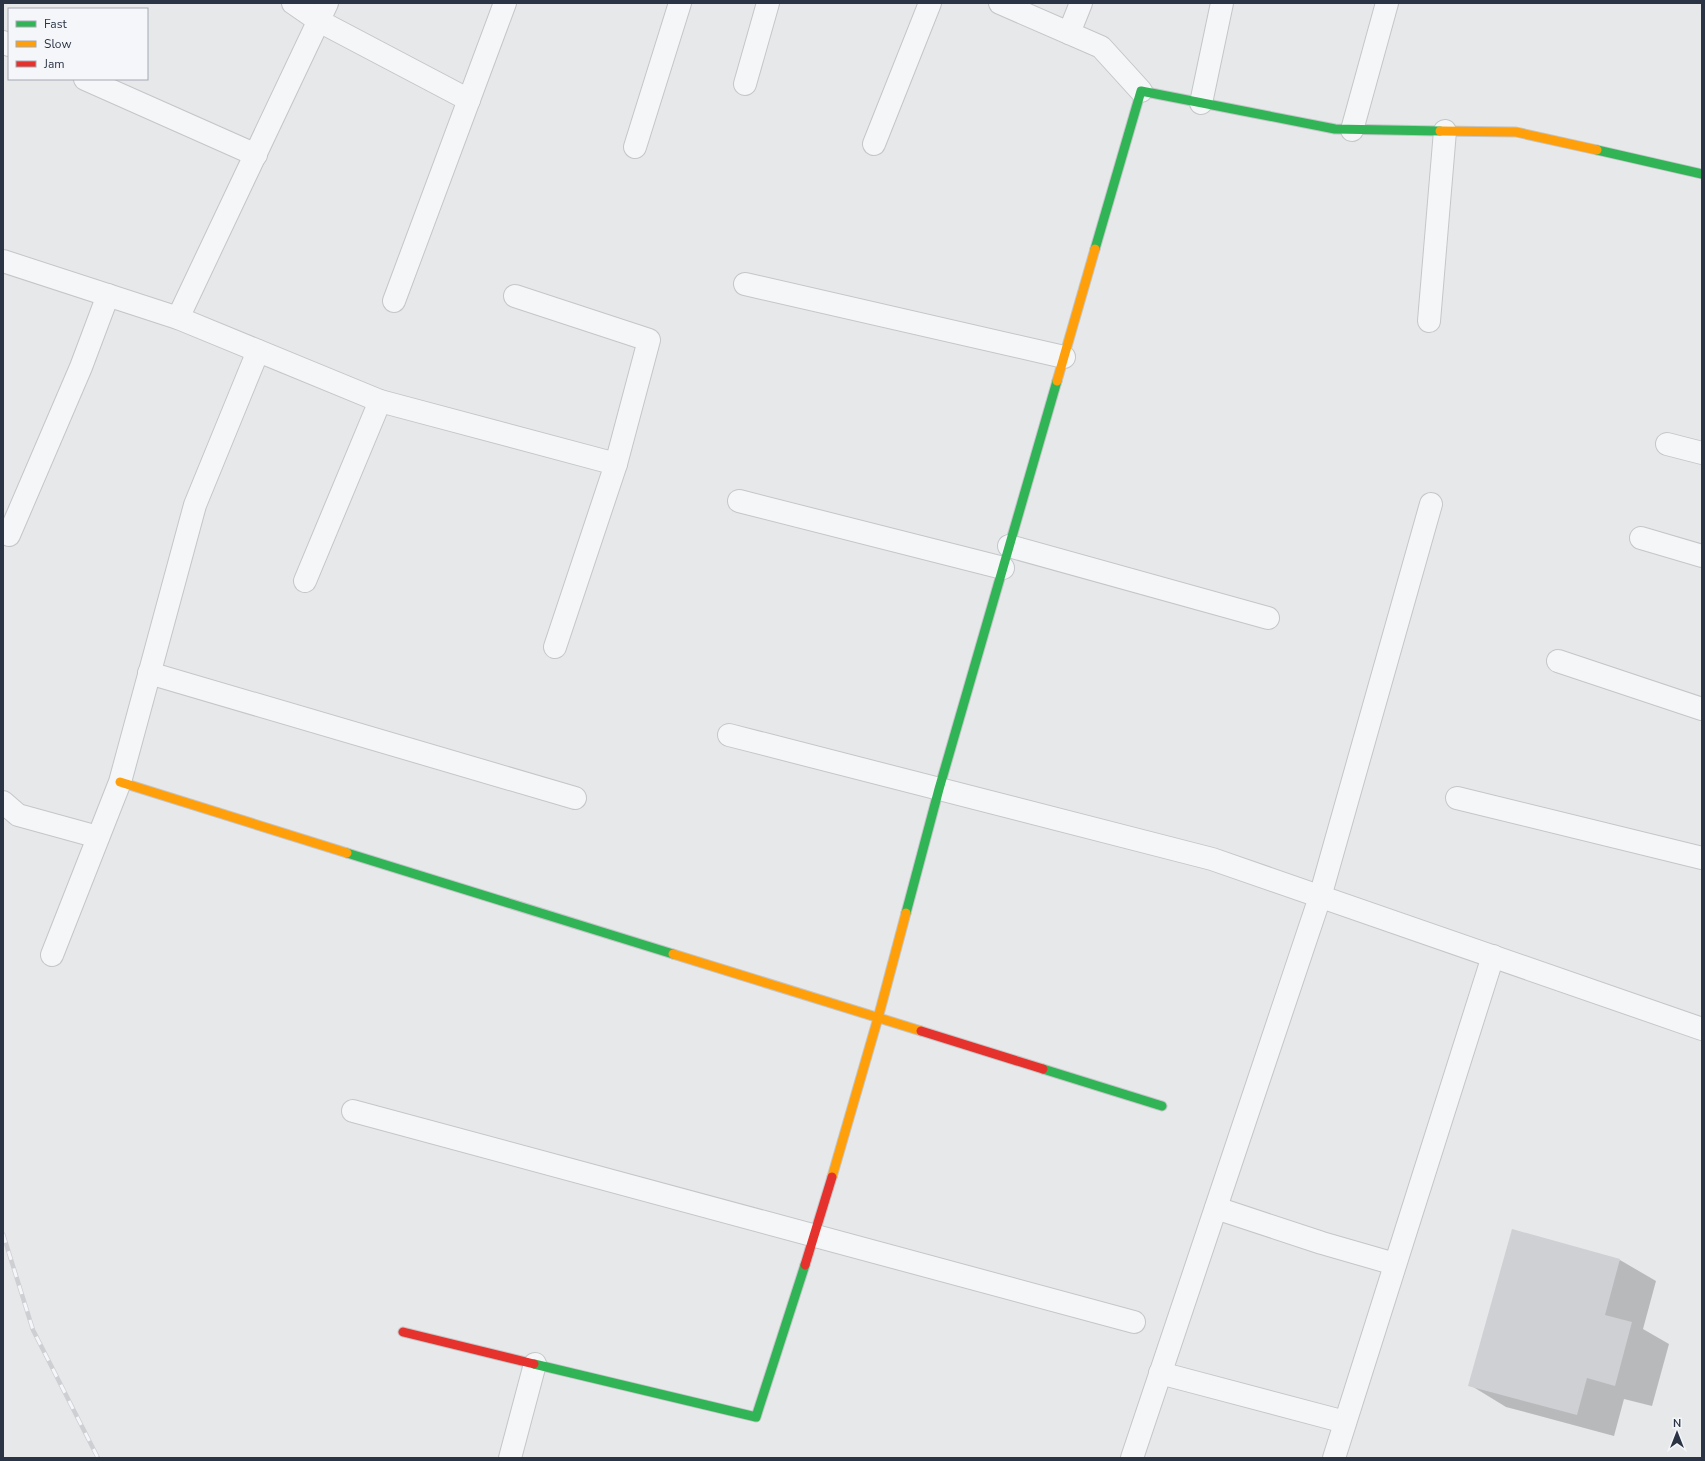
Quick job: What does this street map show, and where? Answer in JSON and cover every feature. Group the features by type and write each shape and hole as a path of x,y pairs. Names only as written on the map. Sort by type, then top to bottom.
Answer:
{"street":[{"path":"293,3 323,12 469,100"},
{"path":"394,301 505,3"},
{"path":"635,147 680,3"},
{"path":"745,84 768,3"},
{"path":"874,144 930,3"},
{"path":"1000,3 1101,47 1141,91 1335,129 1516,132 1702,174"},
{"path":"1069,33 1081,3"},
{"path":"1201,103 1222,3"},
{"path":"1352,130 1387,3"},
{"path":"178,318 323,12"},
{"path":"87,80 256,155"},
{"path":"403,1332 756,1417 815,1236 878,1018 939,789 1141,91"},
{"path":"1429,321 1445,131"},
{"path":"3,261 178,318 380,401 616,464"},
{"path":"745,284 1064,357"},
{"path":"9,535 81,367 108,295"},
{"path":"515,296 649,340 616,464 555,647"},
{"path":"52,955 120,782 195,505 258,351"},
{"path":"305,581 380,401"},
{"path":"1667,444 1702,453"},
{"path":"739,501 1003,568"},
{"path":"1132,1458 1320,897 1432,504"},
{"path":"1642,538 1702,556"},
{"path":"1009,546 1268,618"},
{"path":"1558,661 1702,709"},
{"path":"149,673 575,798"},
{"path":"729,735 1212,859 1702,1029"},
{"path":"120,782 1162,1106"},
{"path":"1457,798 1702,858"},
{"path":"3,802 18,815 98,837"},
{"path":"1334,1458 1493,956"},
{"path":"353,1111 1134,1322"},
{"path":"1216,1208 1322,1243 1395,1264"},
{"path":"510,1458 535,1364"},
{"path":"1160,1373 1345,1422"}],"building":[{"path":"1512,1229 1620,1259 1605,1315 1632,1322 1615,1386 1587,1378 1577,1415 1468,1386"}],"railway":[{"path":"3,1234 33,1330 98,1458"}],"traffic: fast":[{"path":"1095,249 1141,91 1335,129 1440,131"},
{"path":"1597,150 1702,174"},
{"path":"906,913 939,789 1057,381"},
{"path":"347,853 673,954"},
{"path":"1043,1069 1162,1106"},
{"path":"534,1364 756,1417 805,1265"}],"traffic: slow":[{"path":"1440,131 1516,132 1597,150"},
{"path":"1057,381 1095,249"},
{"path":"120,782 347,853"},
{"path":"832,1177 878,1018 906,913"},
{"path":"673,954 921,1031"}],"traffic: jam":[{"path":"921,1031 1043,1069"},
{"path":"805,1265 832,1177"},
{"path":"403,1332 534,1364"}]}
